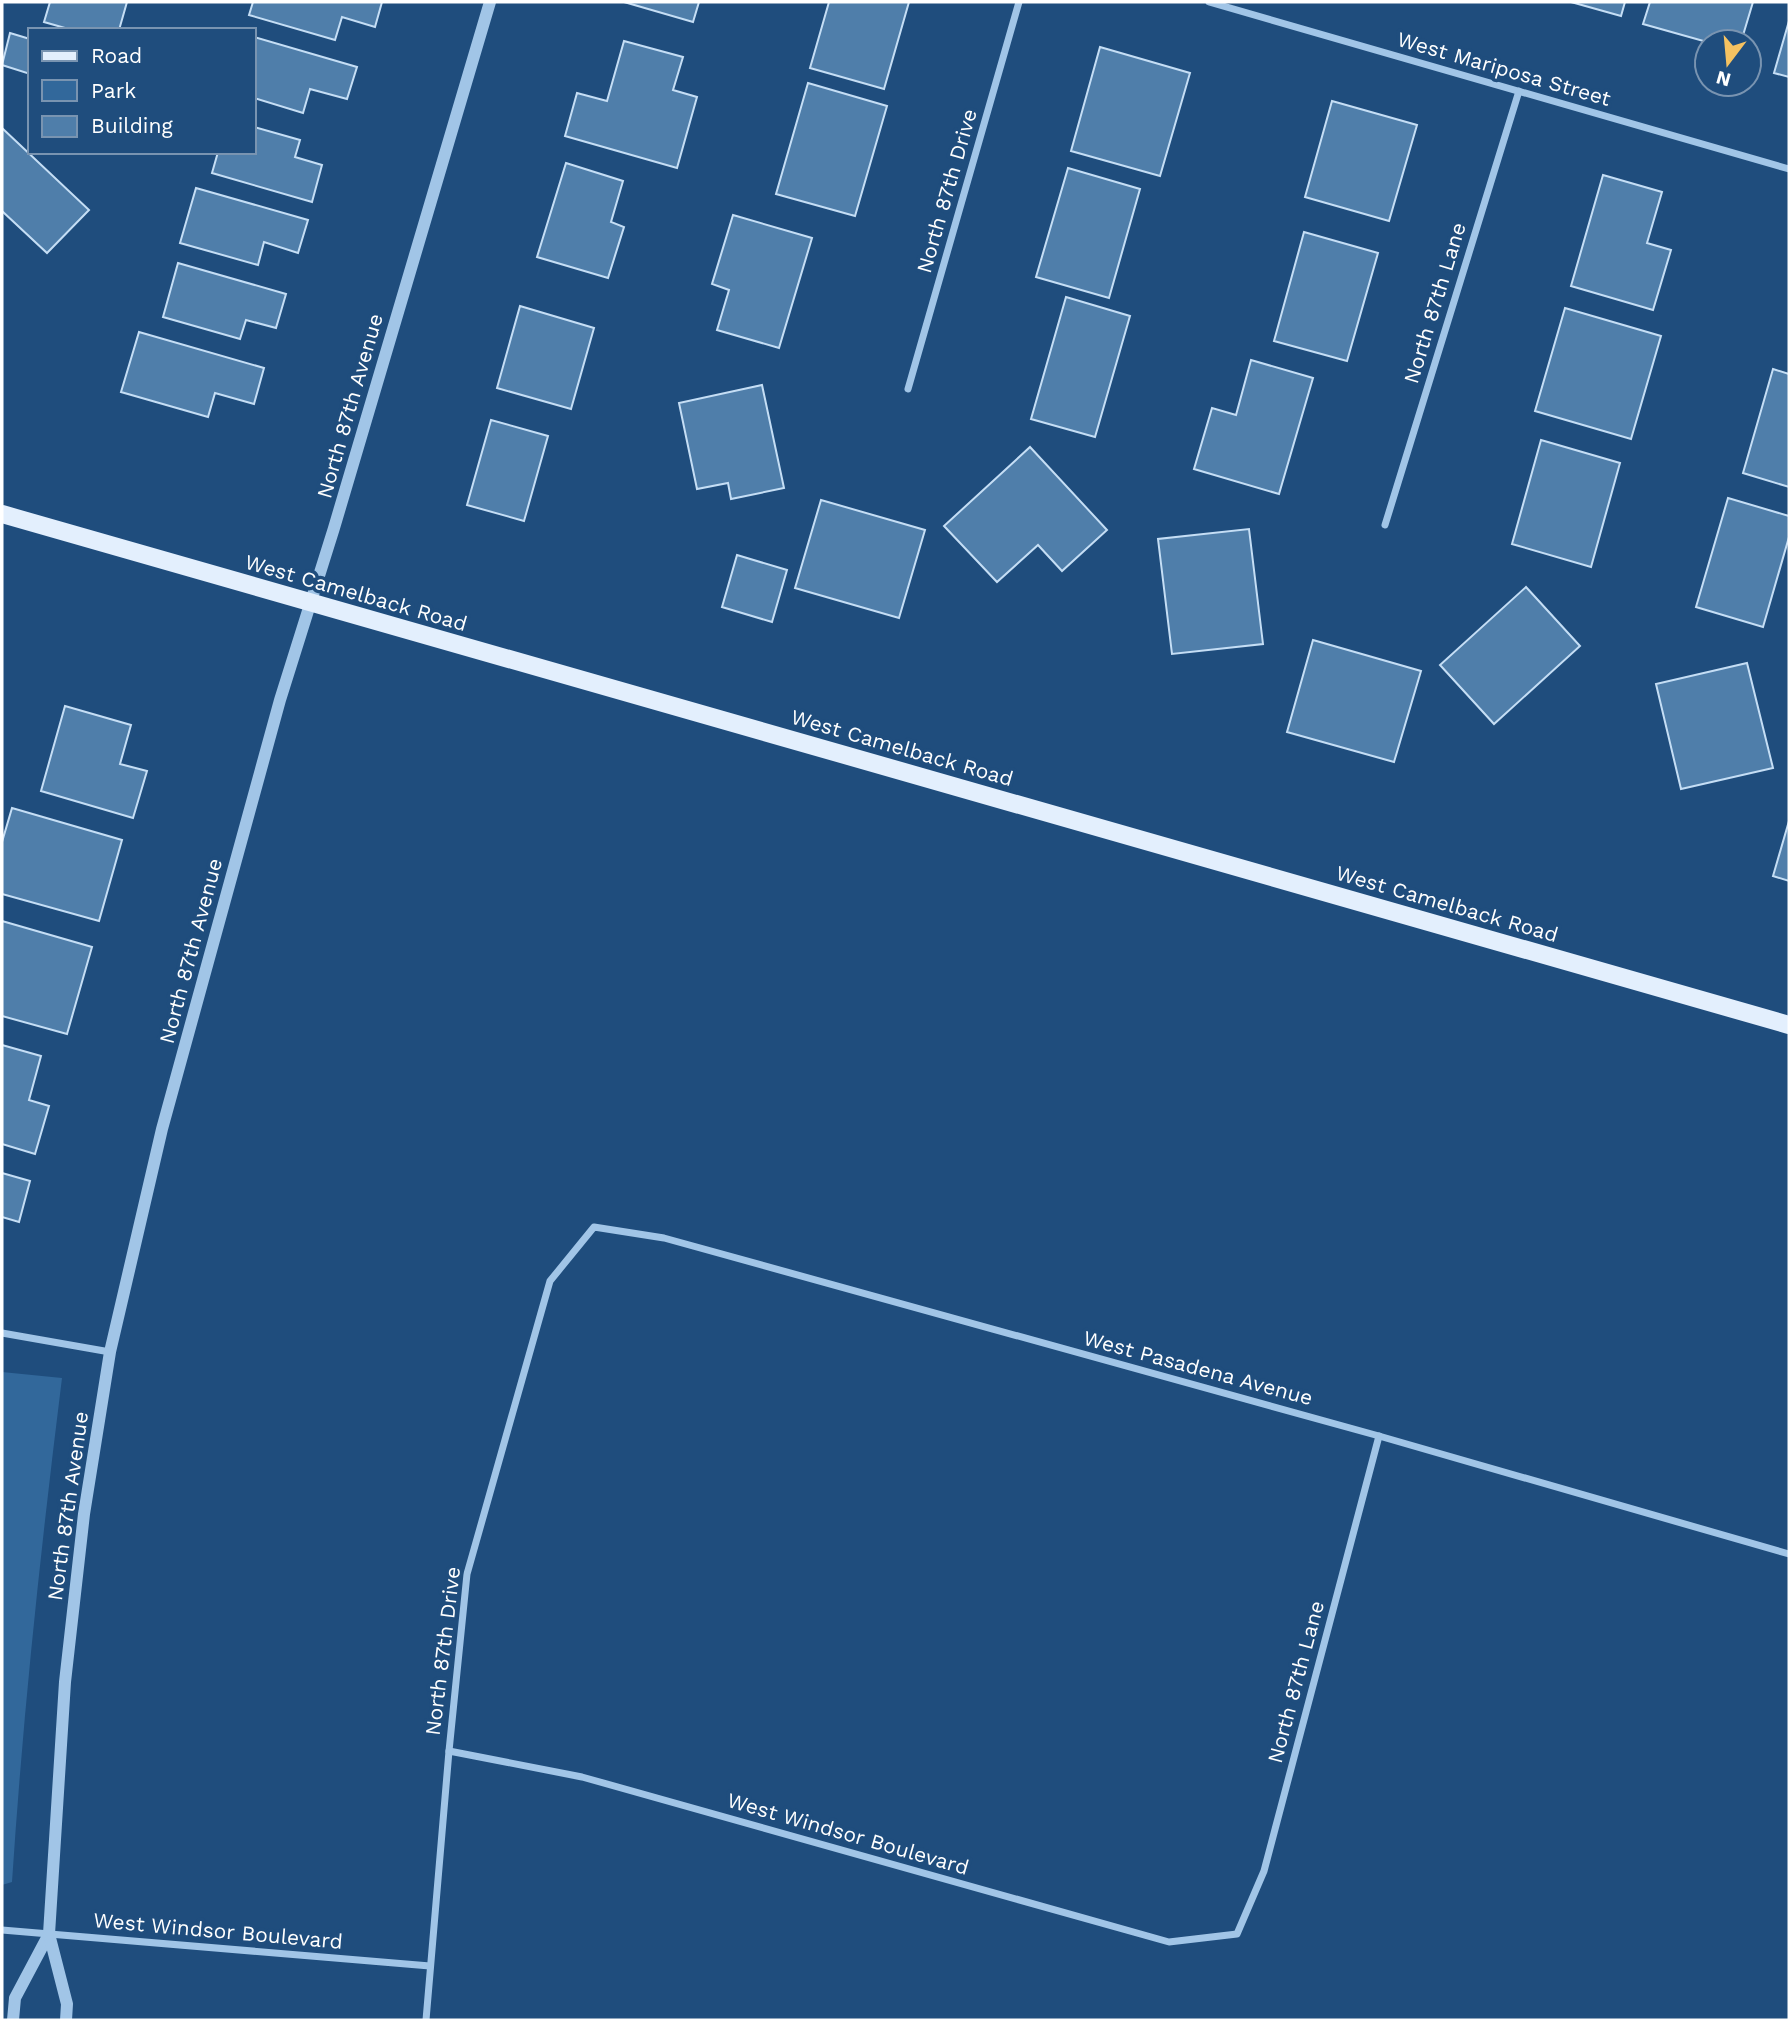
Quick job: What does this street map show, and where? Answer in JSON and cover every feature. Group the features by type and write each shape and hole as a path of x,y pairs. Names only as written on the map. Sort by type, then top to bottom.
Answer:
{"main road":[{"name":"West Camelback Road","path":"2,514 1789,1025"}],"street":[{"name":"North 87th Avenue","path":"65,2020 67,2004 49,1934 65,1682 84,1514 110,1352 162,1129 280,700 490,2"},
{"name":"North 87th Drive","path":"908,389 1019,2"},
{"name":"West Mariposa Street","path":"1209,2 1789,169"},
{"name":"North 87th Lane","path":"1385,525 1519,91"},
{"name":"North 87th Drive","path":"426,2020 467,1574 550,1281 594,1227"},
{"name":"West Pasadena Avenue","path":"594,1227 664,1238 1379,1436 1789,1554"},
{"path":"2,1333 110,1352"},
{"name":"North 87th Lane","path":"1237,1934 1264,1871 1379,1436"},
{"name":"West Windsor Boulevard","path":"449,1751 582,1777 1169,1942 1237,1934"},
{"name":"West Windsor Boulevard","path":"2,1930 430,1966"},
{"name":"North 87th Avenue","path":"13,2020 15,1998 49,1934"}],"green space":[{"path":"2,1372 62,1378 33,1630 12,1882 2,1885"}],"building":[{"path":"50,2 127,2 120,28 65,28 44,22"},
{"path":"253,2 382,2 375,27 342,17 335,40 249,15"},
{"path":"624,2 699,2 693,22"},
{"path":"829,2 909,2 884,89 810,68"},
{"path":"1571,2 1625,2 1621,16"},
{"path":"1650,2 1753,2 1745,28 1693,28 1693,38 1643,24"},
{"path":"1789,21 1789,77 1774,73"},
{"path":"10,33 28,38 28,73 2,65"},
{"path":"256,38 357,67 347,99 310,89 303,113 256,99"},
{"path":"624,41 683,57 673,90 697,97 677,168 565,136 577,93 607,101"},
{"path":"1100,47 1190,73 1160,176 1071,151"},
{"path":"808,83 887,106 855,216 776,194"},
{"path":"1332,101 1417,125 1389,221 1305,197"},
{"path":"2,128 89,210 47,253 2,211"},
{"path":"256,128 300,140 295,157 322,165 312,202 212,173 217,154 256,154"},
{"path":"566,163 623,181 611,222 624,227 608,278 537,257"},
{"path":"1068,168 1140,189 1109,298 1036,277"},
{"path":"1603,175 1662,192 1647,243 1671,250 1653,310 1571,286"},
{"path":"196,188 308,220 298,253 264,242 258,265 180,243"},
{"path":"733,215 812,238 779,348 717,330 729,290 712,284"},
{"path":"1304,232 1378,253 1347,361 1274,341"},
{"path":"178,263 286,294 276,328 246,320 240,339 163,317"},
{"path":"1066,297 1130,316 1095,437 1031,419"},
{"path":"520,306 594,328 571,409 497,388"},
{"path":"1565,308 1661,336 1631,439 1535,411"},
{"path":"139,332 264,368 254,404 215,393 208,417 121,392"},
{"path":"1251,360 1313,378 1279,494 1194,469 1212,408 1236,415"},
{"path":"1773,369 1789,374 1789,487 1743,473"},
{"path":"762,385 784,488 731,499 728,483 697,489 679,403"},
{"path":"491,420 548,436 524,521 467,505"},
{"path":"1541,440 1620,463 1591,567 1512,544"},
{"path":"1030,447 1107,530 1062,571 1038,545 997,582 944,526"},
{"path":"1728,498 1789,516 1789,537 1763,627 1696,607"},
{"path":"821,500 925,530 899,618 795,588"},
{"path":"1249,529 1263,644 1172,654 1158,539"},
{"path":"737,555 787,570 772,622 722,607"},
{"path":"1526,587 1580,646 1494,724 1440,665"},
{"path":"1313,640 1421,671 1394,762 1287,732"},
{"path":"1747,663 1773,768 1681,789 1656,684"},
{"path":"65,706 131,725 120,764 147,771 133,818 41,791"},
{"path":"12,808 122,840 99,921 2,894 2,842"},
{"path":"1789,821 1789,881 1773,876"},
{"path":"2,921 92,947 67,1034 2,1016"},
{"path":"2,1045 41,1056 29,1100 49,1106 35,1154 2,1144"},
{"path":"2,1173 30,1181 19,1222 2,1217"}]}
